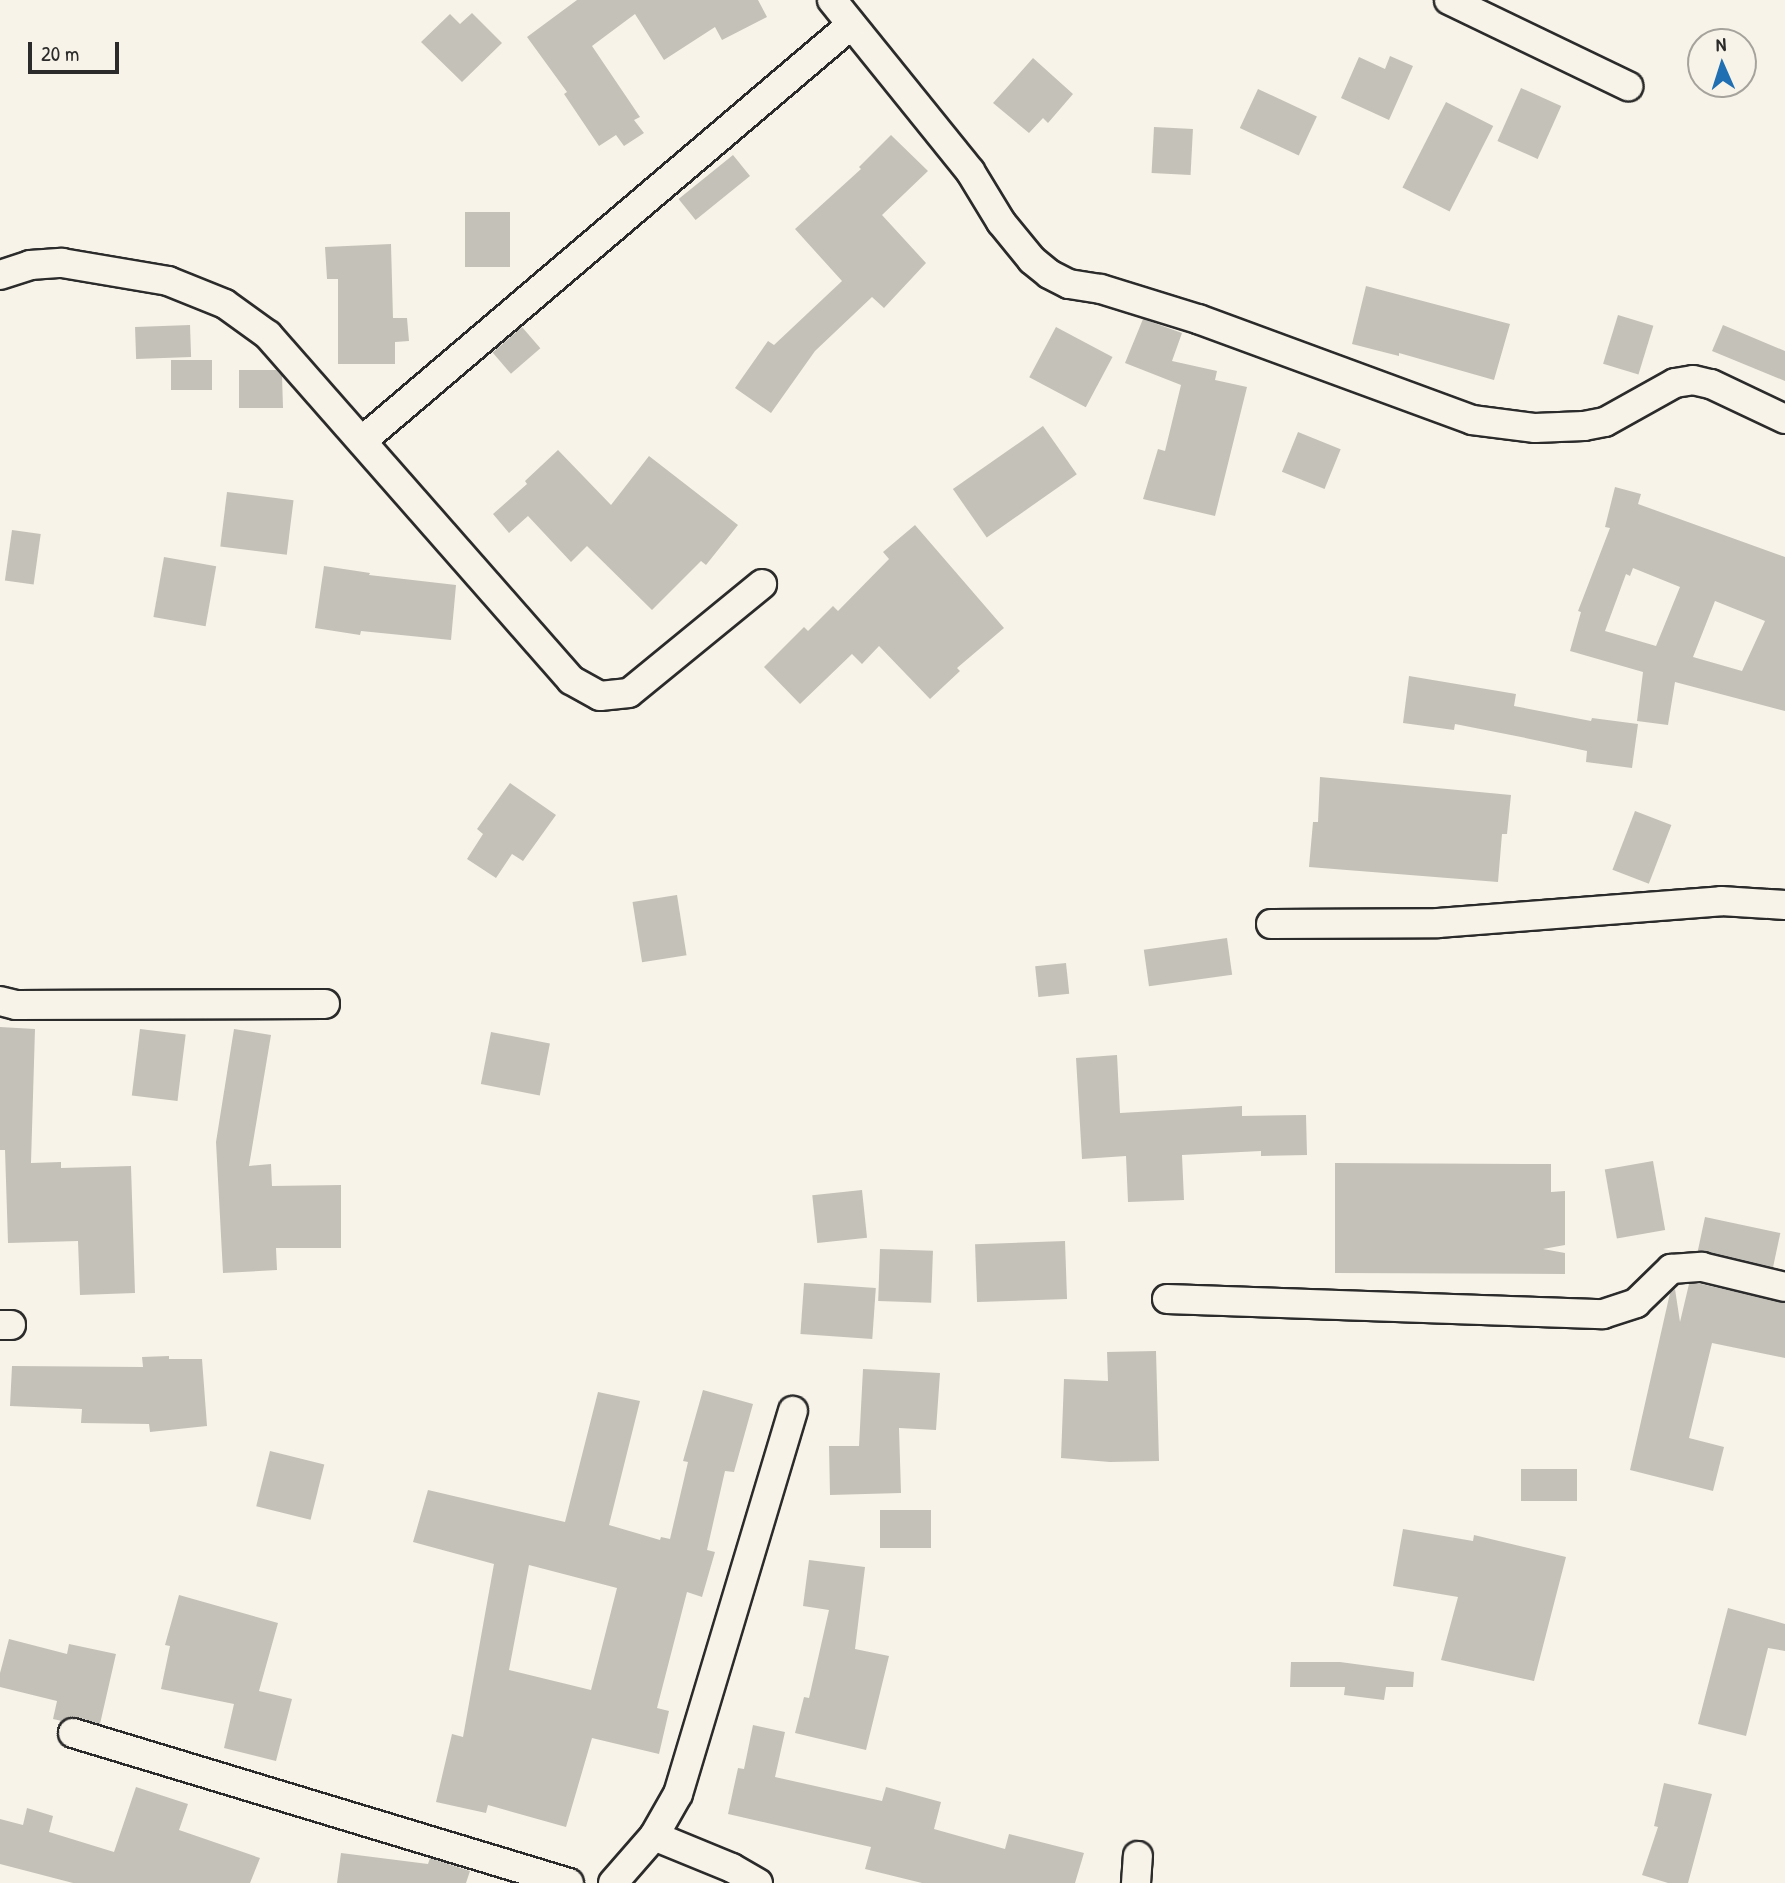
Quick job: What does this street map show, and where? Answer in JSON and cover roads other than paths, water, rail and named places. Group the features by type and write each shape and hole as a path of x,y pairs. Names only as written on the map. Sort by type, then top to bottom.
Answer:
{"street":[{"path":"832,0 970,171 1001,222 1032,260 1049,274 1069,284 1101,289 1198,318 1472,420 1535,428 1584,426 1605,422 1675,383 1693,380 1711,384 1785,419"},
{"path":"1448,0 1628,86"},
{"path":"363,440 851,25"},
{"path":"0,275 30,265 62,263 168,281 225,304 268,335 571,680 600,696 629,693 762,584"},
{"path":"1271,924 1438,923 1721,901 1785,905"},
{"path":"0,1001 16,1005 325,1003"},
{"path":"1167,1299 1603,1314 1636,1303 1671,1269 1702,1267 1785,1287"},
{"path":"613,1883 654,1836 678,1794 793,1411"},
{"path":"73,1734 569,1883"},
{"path":"654,1836 733,1868 758,1883"}]}
